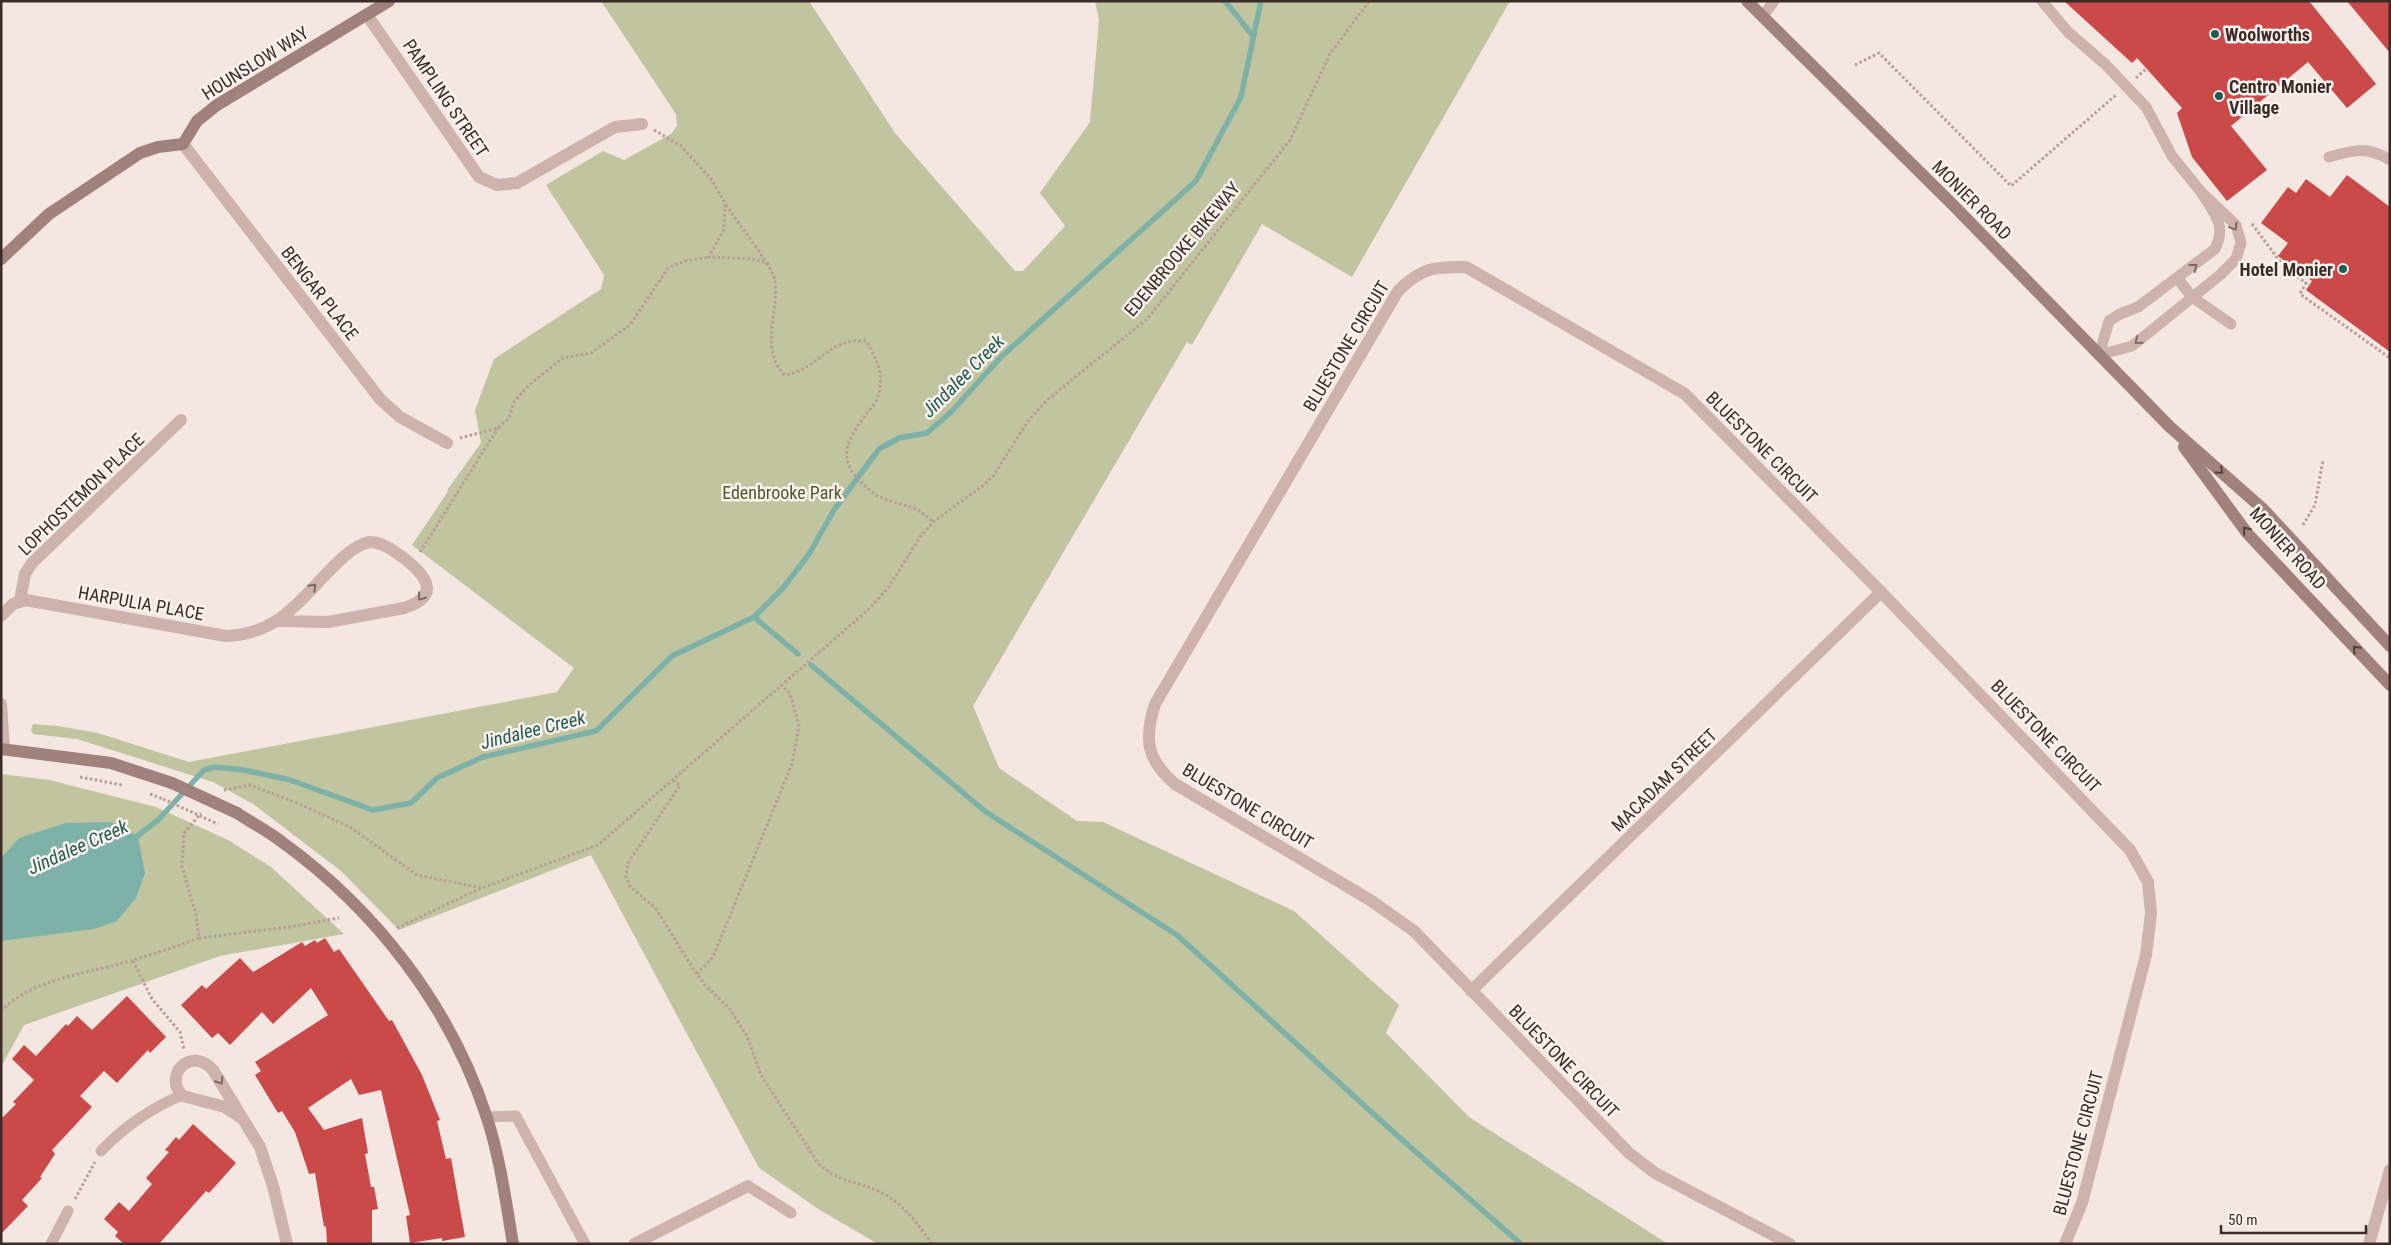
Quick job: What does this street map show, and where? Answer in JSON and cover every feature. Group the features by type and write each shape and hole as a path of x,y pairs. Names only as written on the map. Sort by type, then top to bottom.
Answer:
{"street":[{"name":"HOUNSLOW WAY","path":"182,144 197,121 217,106 389,1"},
{"name":"MONIER ROAD","path":"1746,1 1954,206 2170,427 2263,509 2390,646"},
{"name":"PAMPLING STREET","path":"367,15 479,177 496,185 517,183 615,128 642,124"},
{"path":"1,260 49,214 140,153 158,147 182,144"},
{"name":"BENGAR PLACE","path":"182,144 380,399 400,417 447,442"},
{"name":"BLUESTONE CIRCUIT","path":"1790,1244 1655,1173 1635,1158 1414,931 1370,900 1175,784 1161,772 1148,748 1149,724 1155,704 1398,291 1412,276 1436,267 1466,267 1685,394 1881,592 2124,844 2148,882 2151,914 2146,955 2082,1204 2065,1244"},
{"name":"LOPHOSTEMON PLACE","path":"20,600 25,574 32,563 181,420"},
{"name":"MONIER ROAD","path":"2170,427 2248,533 2390,685"},
{"name":"HARPULIA PLACE","path":"20,600 226,636 255,631 279,621 340,560 364,543 379,543 413,565 421,572 427,584 424,594 414,605 328,622 279,621"},
{"name":"MACADAM STREET","path":"1471,991 1881,592"},
{"path":"1,616 20,600"},
{"path":"1,704 3,749 112,764 172,783 237,814 282,841 338,888 384,934 416,978 452,1036 486,1117 498,1162 513,1244"},
{"path":"243,1119 225,1107 189,1099 182,1095 177,1086 176,1075 187,1062 202,1061 212,1068 243,1119 260,1147 273,1186 287,1244"},
{"path":"2369,1244 2390,1170"},
{"path":"634,1244 748,1186"}],"lane":[{"path":"1762,16 1774,1"},
{"path":"2042,1 2068,32 2127,86 2146,108 2172,156 2201,192 2236,225 2241,243 2236,259 2220,275 2132,346 2099,355"},
{"path":"2329,157 2354,150 2377,152 2390,160"},
{"path":"2099,355 2109,321 2120,314 2138,307 2215,250 2221,236 2218,221 2201,192"},
{"path":"2178,279 2192,296 2231,324"},
{"path":"101,1151 116,1136 159,1105 182,1095"},
{"path":"486,1117 516,1116 585,1244"},
{"path":"748,1186 792,1213"},
{"path":"51,1244 68,1211"}],"path":[{"name":"EDENBROOKE BIKEWAY","path":"393,929 482,888 598,845 869,609 888,588 920,537 933,522 985,484 994,475 1028,421 1047,400 1147,319 1290,140 1330,54 1369,1"},
{"path":"1855,65 1879,53 2010,186 2147,68"},
{"path":"642,124 681,146 711,179 725,203 767,264 775,280 771,350 777,368 785,375 796,374 836,346 852,340 866,341 878,361 881,378 877,399 846,445 846,455 853,471 870,490 896,504 916,508 933,522"},
{"path":"709,258 724,229 725,203"},
{"path":"2246,217 2285,268 2306,283 2300,294 2390,358"},
{"path":"413,565 498,428 509,418 514,402 529,385 563,358 592,353 630,325 668,268 685,261 709,258 752,259 767,264"},
{"path":"447,442 498,428"},
{"path":"2303,525 2315,505 2323,460"},
{"path":"697,974 714,957 792,764 800,726 790,693 781,685"},
{"path":"76,776 125,786"},
{"path":"673,780 680,785 628,863 626,877 630,886 656,909 705,985 729,1008 747,1036 761,1075 818,1163 830,1174 882,1193 906,1210 932,1244"},
{"path":"219,791 250,785 269,792 350,827 417,875 482,888"},
{"path":"148,794 218,824"},
{"path":"199,938 196,915 182,866 184,833 201,812"},
{"path":"1,1011 9,1003 38,986 133,961 199,938 289,928 339,918"},
{"path":"133,961 152,999 180,1032 187,1062"},
{"path":"68,1211 101,1151"}],"green space":[{"name":"Edenbrooke Park","path":"601,1 809,1 895,133 1015,271 1023,271 1065,226 1040,193 1090,122 1099,20 1095,1 1510,1 1352,277 1262,224 1192,345 1187,342 973,706 999,768 1077,821 1103,822 1294,911 1399,1005 1386,1033 1469,1117 1668,1244 878,1244 820,1210 759,1168 591,855 399,930 341,871 253,804 213,782 77,739 33,734 31,730 33,724 98,733 189,762 557,692 574,668 412,545 448,489 481,443 475,410 494,359 601,289 604,275 546,185 603,151 624,160 671,134 677,126 676,114"},
{"path":"1,774 49,780 156,807 228,840 271,867 344,934 220,956 24,1025 1,1067"}],"water":[{"path":"111,822 138,837 145,873 136,898 117,921 94,929 1,941 1,858 19,838 66,823"}],"building":[{"name":"Centro Monier Village","path":"2064,1 2309,1 2376,84 2347,108 2308,62 2231,126 2267,170 2227,201 2192,157 2177,113 2182,108 2137,58 2132,63"},
{"path":"2347,1 2390,1 2390,53"},
{"name":"Hotel Monier","path":"2347,175 2390,207 2390,352 2306,290 2312,281 2278,256 2288,243 2261,223 2288,187 2296,193 2306,179 2330,197"},
{"path":"325,938 334,952 339,949 389,1021 392,1020 422,1075 440,1120 437,1121 446,1159 451,1158 465,1237 442,1241 442,1238 410,1243 406,1216 410,1215 381,1090 359,1095 351,1079 308,1108 324,1130 362,1118 368,1153 365,1154 371,1187 374,1187 378,1209 372,1210 372,1244 327,1244 326,1226 324,1227 315,1173 309,1174 295,1132 282,1111 278,1113 255,1075 261,1071 255,1062 328,1015 311,988 273,1024 262,1012 230,1045 218,1033 212,1038 181,1005 202,985 206,989 240,958 253,972 302,942 305,946 315,940 317,943"},
{"path":"127,996 166,1037 150,1053 148,1050 117,1083 104,1071 80,1096 92,1107 52,1150 55,1154 40,1177 42,1178 22,1200 28,1206 1,1234 1,1119 16,1104 13,1102 34,1080 12,1059 24,1045 36,1056 66,1024 68,1026 77,1016 92,1030"},
{"path":"193,1124 236,1163 209,1193 206,1191 159,1244 124,1244 115,1236 118,1232 104,1219 119,1202 129,1211 152,1184 146,1178 169,1152 165,1150 176,1137 179,1140"}],"waterway":[{"path":"1225,1 1253,36"},
{"name":"Jindalee Creek","path":"132,840 158,820 204,770 215,767 244,770 290,780 373,810 411,803 437,778 483,757 596,731 672,656 754,617 783,588 809,554 834,510 879,449 899,438 927,433 951,412 1001,357 1196,181 1241,97 1261,1"},
{"path":"754,617 798,654"},
{"path":"811,665 986,812 1177,935 1400,1138 1521,1244"}],"place":[{"name":"Woolworths","path":"2215,34"},
{"name":"Centro Monier Village","path":"2219,96"},
{"name":"Hotel Monier","path":"2343,269"}]}
